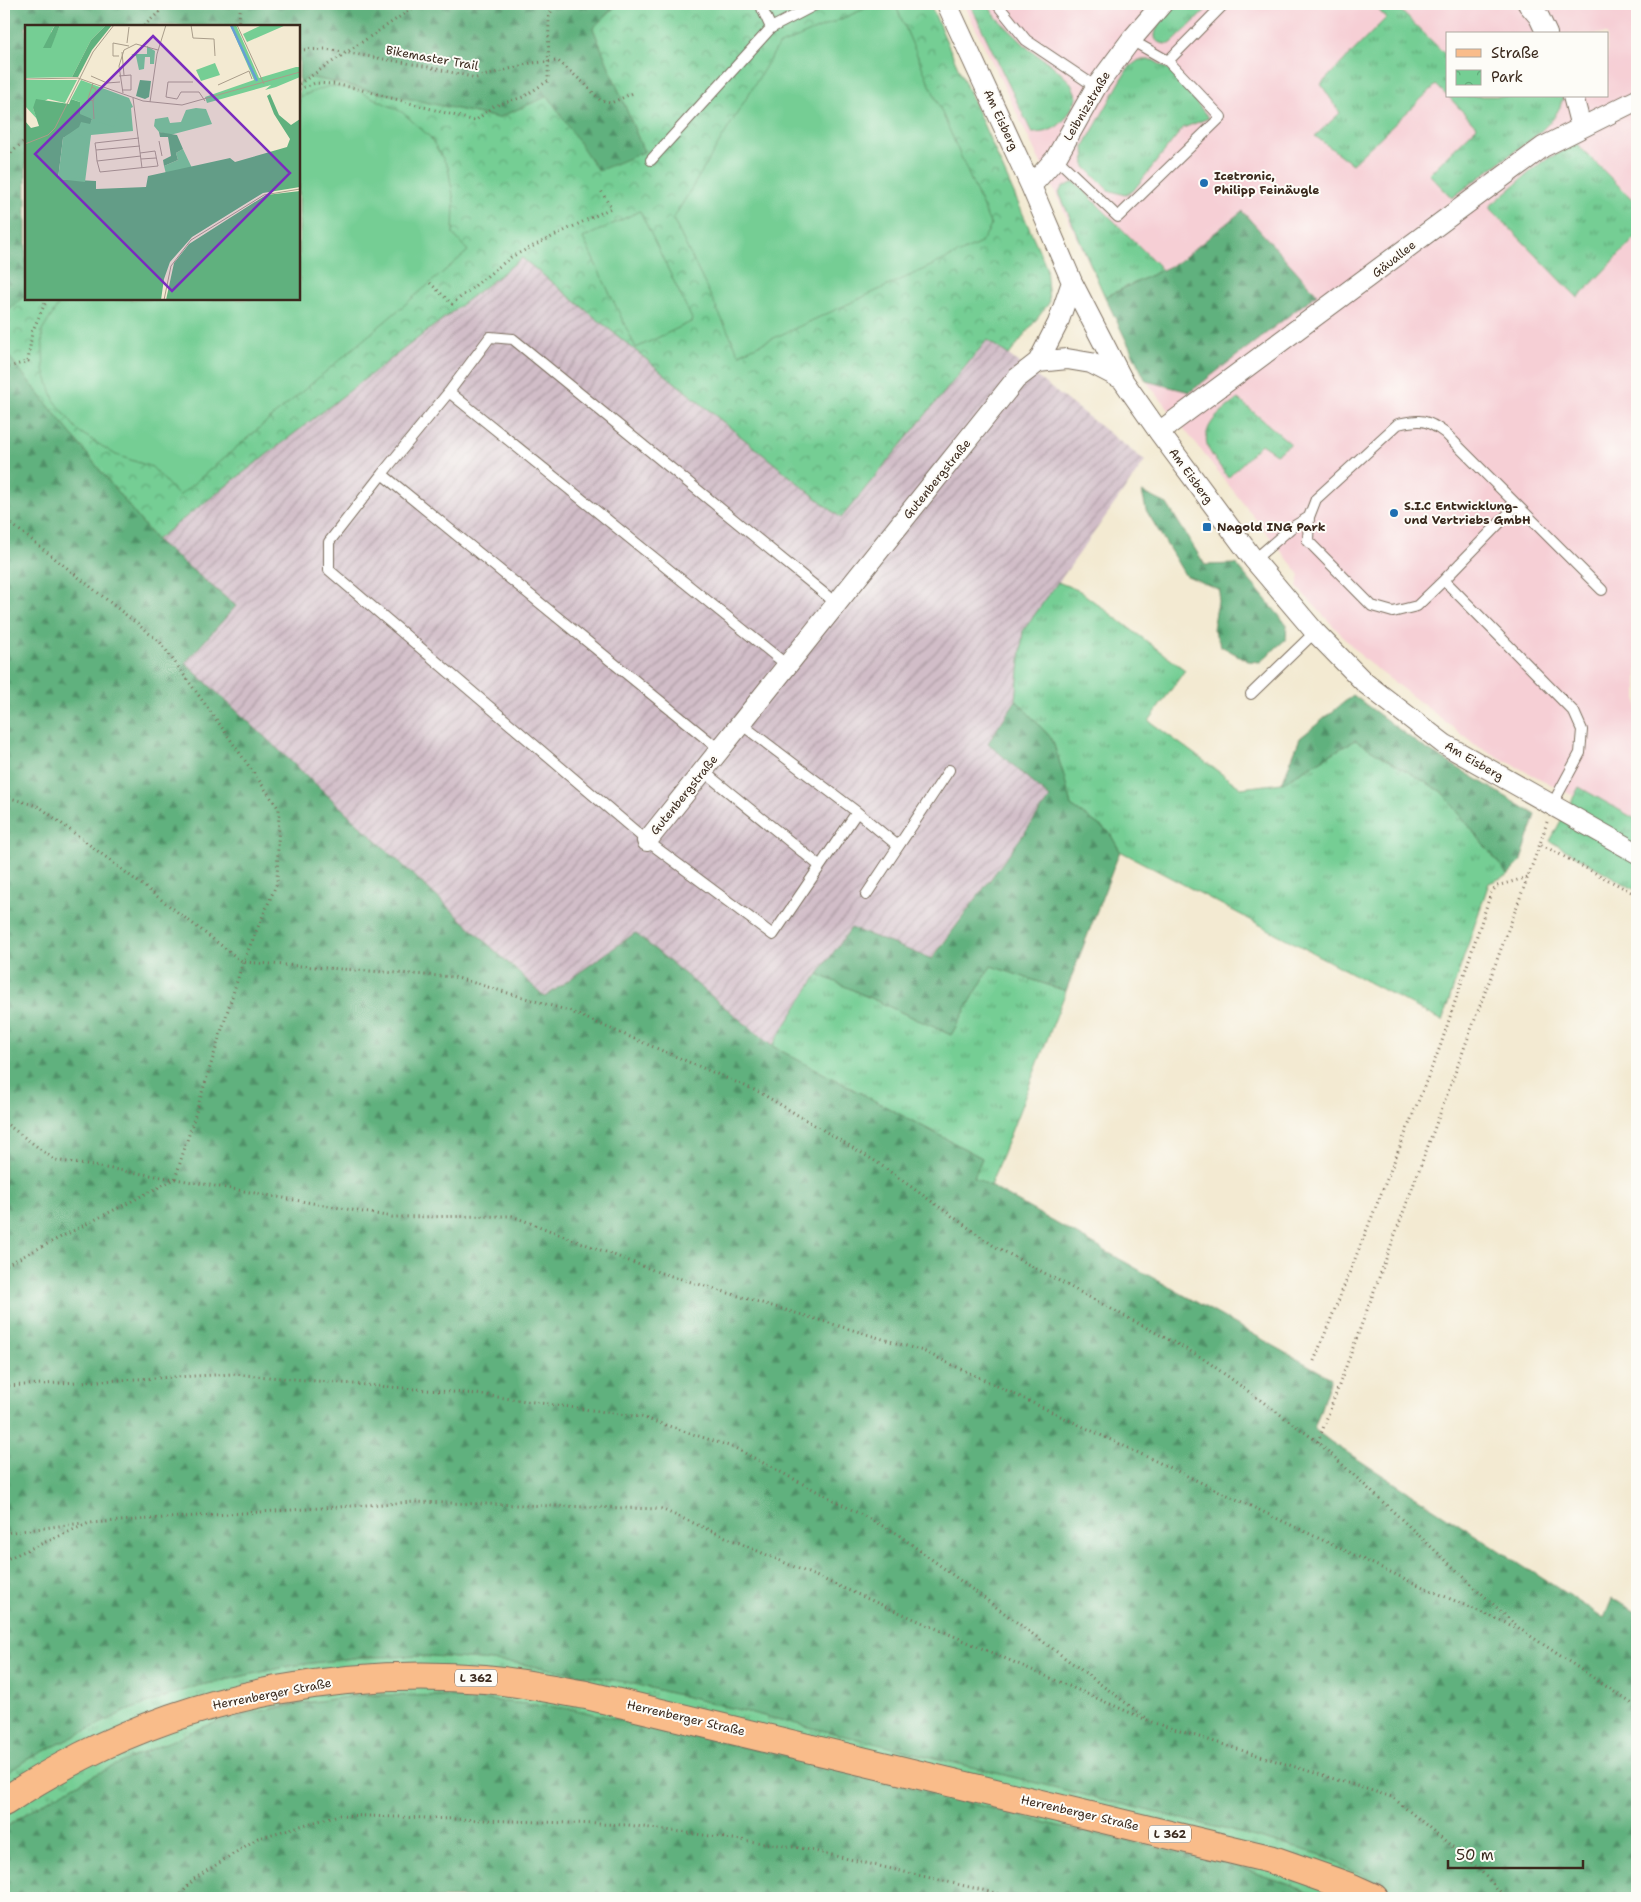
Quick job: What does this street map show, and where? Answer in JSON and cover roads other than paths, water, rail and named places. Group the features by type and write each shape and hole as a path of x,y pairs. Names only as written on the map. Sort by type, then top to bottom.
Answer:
{"main road":[{"name":"Herrenberger Straße","path":"4,1802 83,1755 182,1714 238,1698 295,1687 365,1678 412,1676 486,1679 595,1697 1261,1856 1310,1871 1374,1898"}],"street":[{"name":"Am Eisberg","path":"947,4 1031,186 1072,282 1122,379 1254,560 1315,632 1365,683 1444,744 1637,853"},
{"name":"Leibnizstraße","path":"1031,186 1056,158 1096,86 1131,40 1162,4"},
{"path":"1528,4 1546,32"},
{"path":"1574,98 1581,128"},
{"name":"Gäuallee","path":"1159,432 1543,147 1637,100"},
{"name":"Gutenbergstraße","path":"647,841 1016,379 1038,362 1058,323 1072,282"},
{"path":"1038,362 1067,359 1091,363 1122,379"}],"lane":[{"path":"760,4 771,28"},
{"path":"651,160 771,28 817,4"},
{"path":"998,4 1026,40 1096,86"},
{"path":"1168,61 1224,4"},
{"path":"1056,158 1118,217 1221,117 1168,61 1131,40"},
{"name":"Gutenbergstraße","path":"647,841 329,570 328,542 449,392 490,337 513,339 837,604"},
{"path":"449,392 788,666"},
{"path":"1517,505 1417,606 1393,612 1372,606 1308,541 1309,518 1316,499 1398,424 1414,421 1430,422 1445,433 1517,505 1602,590"},
{"path":"382,474 720,750"},
{"path":"1254,560 1291,528 1309,518"},
{"path":"1444,580 1574,712 1582,730 1580,753 1552,806"},
{"path":"1251,694 1315,632"},
{"path":"741,724 898,846"},
{"path":"866,894 949,770"},
{"path":"703,771 820,866"},
{"path":"647,841 773,935 856,812"}],"place":[{"name":"Icetronic, Philipp Feinäugle","path":"1204,183"},
{"name":"S.I.C Entwicklung- und Vertriebs GmbH","path":"1394,513"},
{"name":"Nagold ING Park","path":"1207,527"}]}
